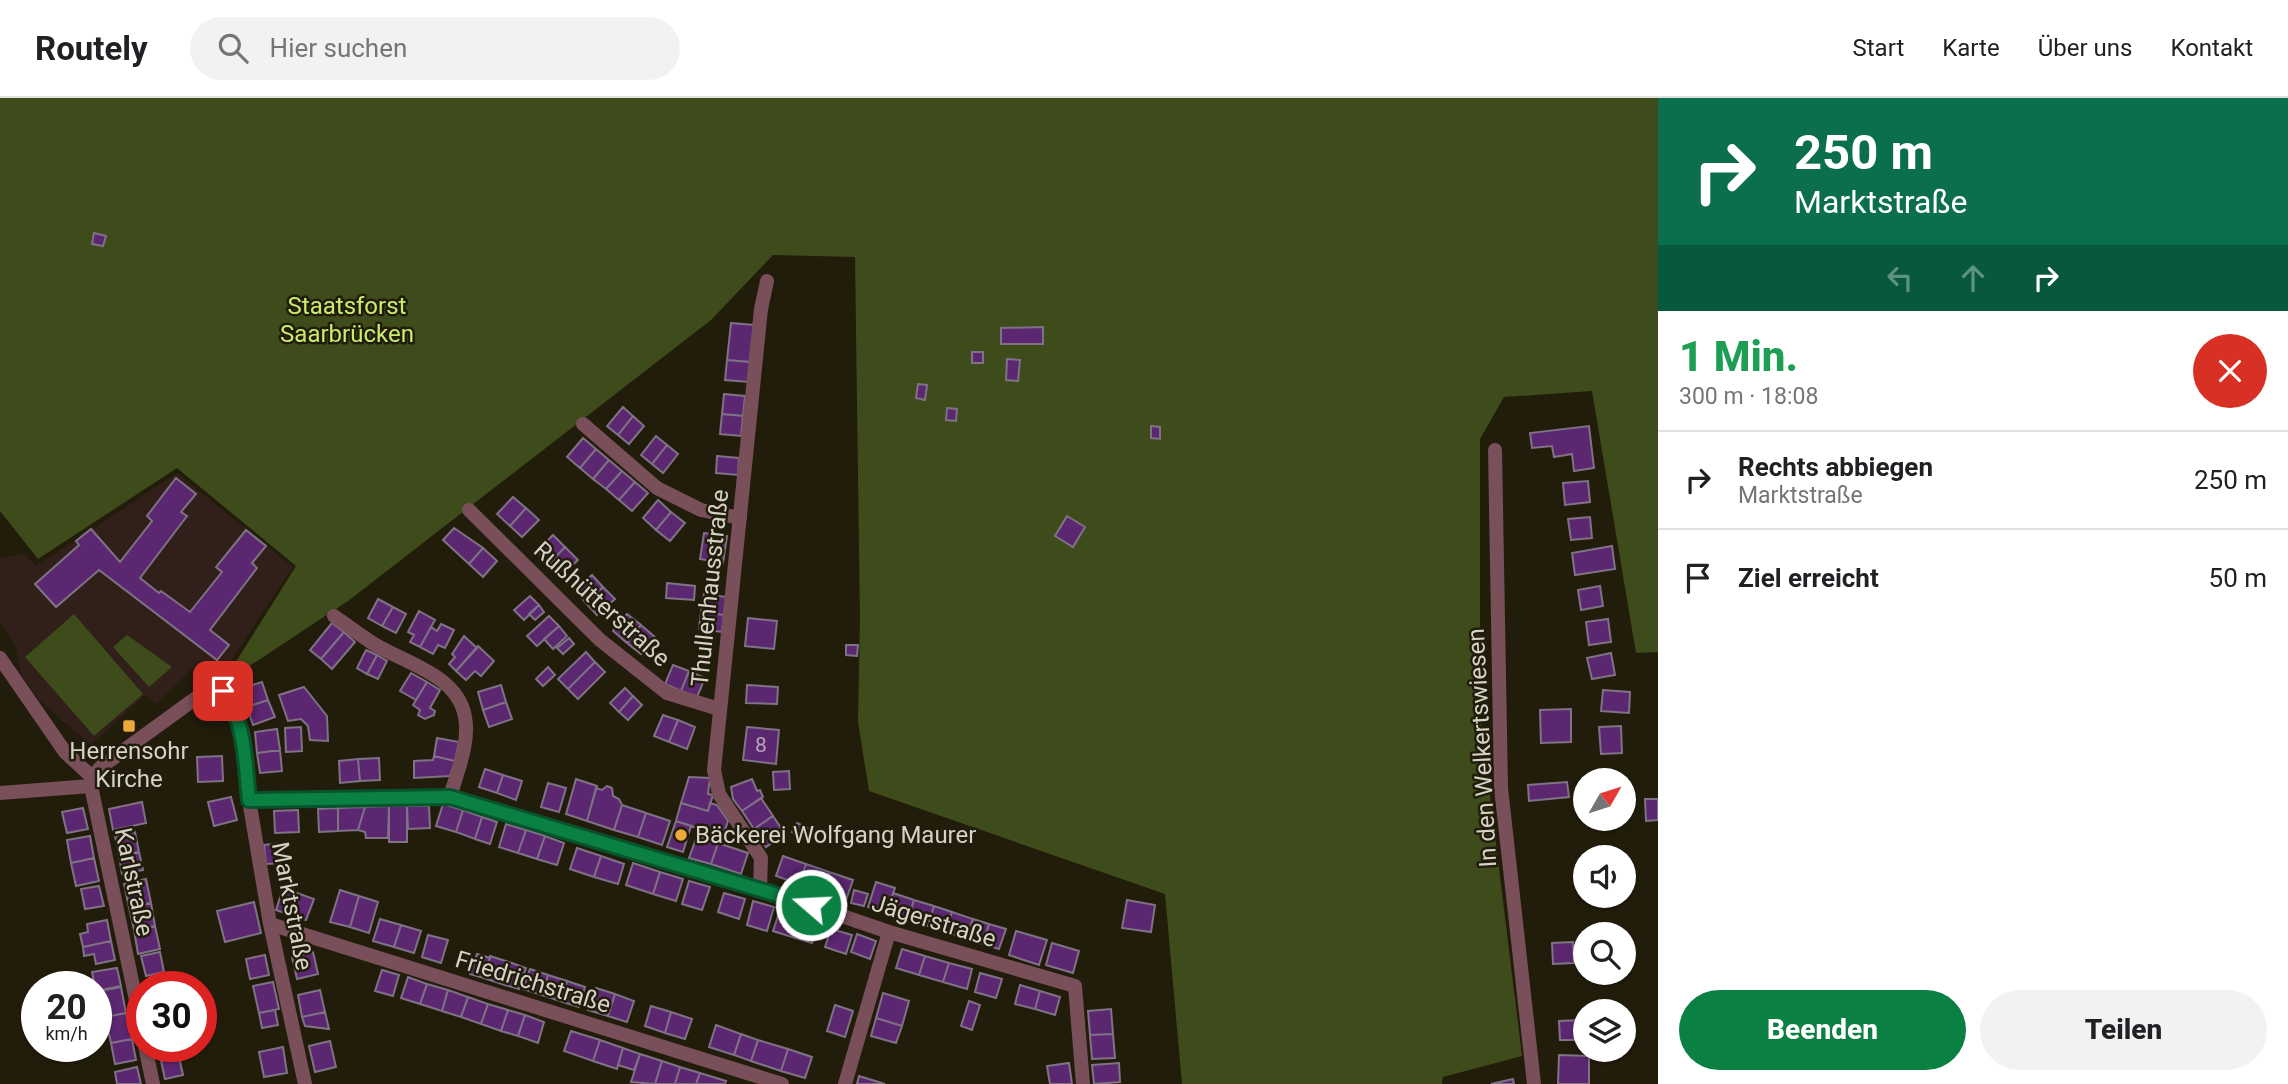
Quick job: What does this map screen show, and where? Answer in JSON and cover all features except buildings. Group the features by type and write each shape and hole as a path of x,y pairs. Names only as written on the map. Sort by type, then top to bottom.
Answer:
{"street":[{"name":"Thullenhausstraße","path":"760,888 761,858 719,794 714,770 761,309 767,281"},
{"path":"583,424 657,488 701,510 740,518"},
{"name":"In den Welkertswiesen","path":"1495,450 1501,788 1534,1084"},
{"name":"Rußhütterstraße","path":"469,510 600,640 657,686 667,693 719,709"},
{"path":"334,615 375,645 434,675 460,702 465,718 465,741 450,797"},
{"path":"0,658 65,752 92,782"},
{"name":"Marktstraße","path":"92,782 101,767 207,690 223,691 232,703 242,732 249,800 270,923 305,1084"},
{"path":"0,793 92,782"},
{"name":"Karlstraße","path":"92,782 130,971"},
{"name":"Jägerstraße","path":"249,800 450,797 760,888 889,932 1075,986 1083,1084"},
{"name":"Friedrichstraße","path":"270,923 775,1083"},
{"path":"845,1084 889,932"},
{"path":"148,1062 153,1084"}],"shaded area":[{"path":"177,473 293,567 223,673 200,661 157,704 145,695 91,745 40,701 22,676 16,648 0,621 0,559 24,553 36,566"}],"green space":[{"name":"Staatsforst Saarbrücken","path":"0,98 1658,98 1658,652 1636,653 1592,391 1504,397 1480,439 1480,713 1522,1056 1443,1077 1442,1084 1182,1084 1165,894 869,791 858,722 860,619 855,257 773,255 711,320 348,601 222,684 296,566 177,468 38,559 0,511"},
{"path":"74,614 143,694 94,736 25,657"},
{"path":"127,635 172,667 149,687 113,647"}],"place":[{"name":"Herrensohr Kirche","path":"129,726"},
{"name":"Bäckerei Wolfgang Maurer","path":"681,835"}],"route":[{"path":"223,691 232,703 242,732 249,800 450,797 811,905"}]}
